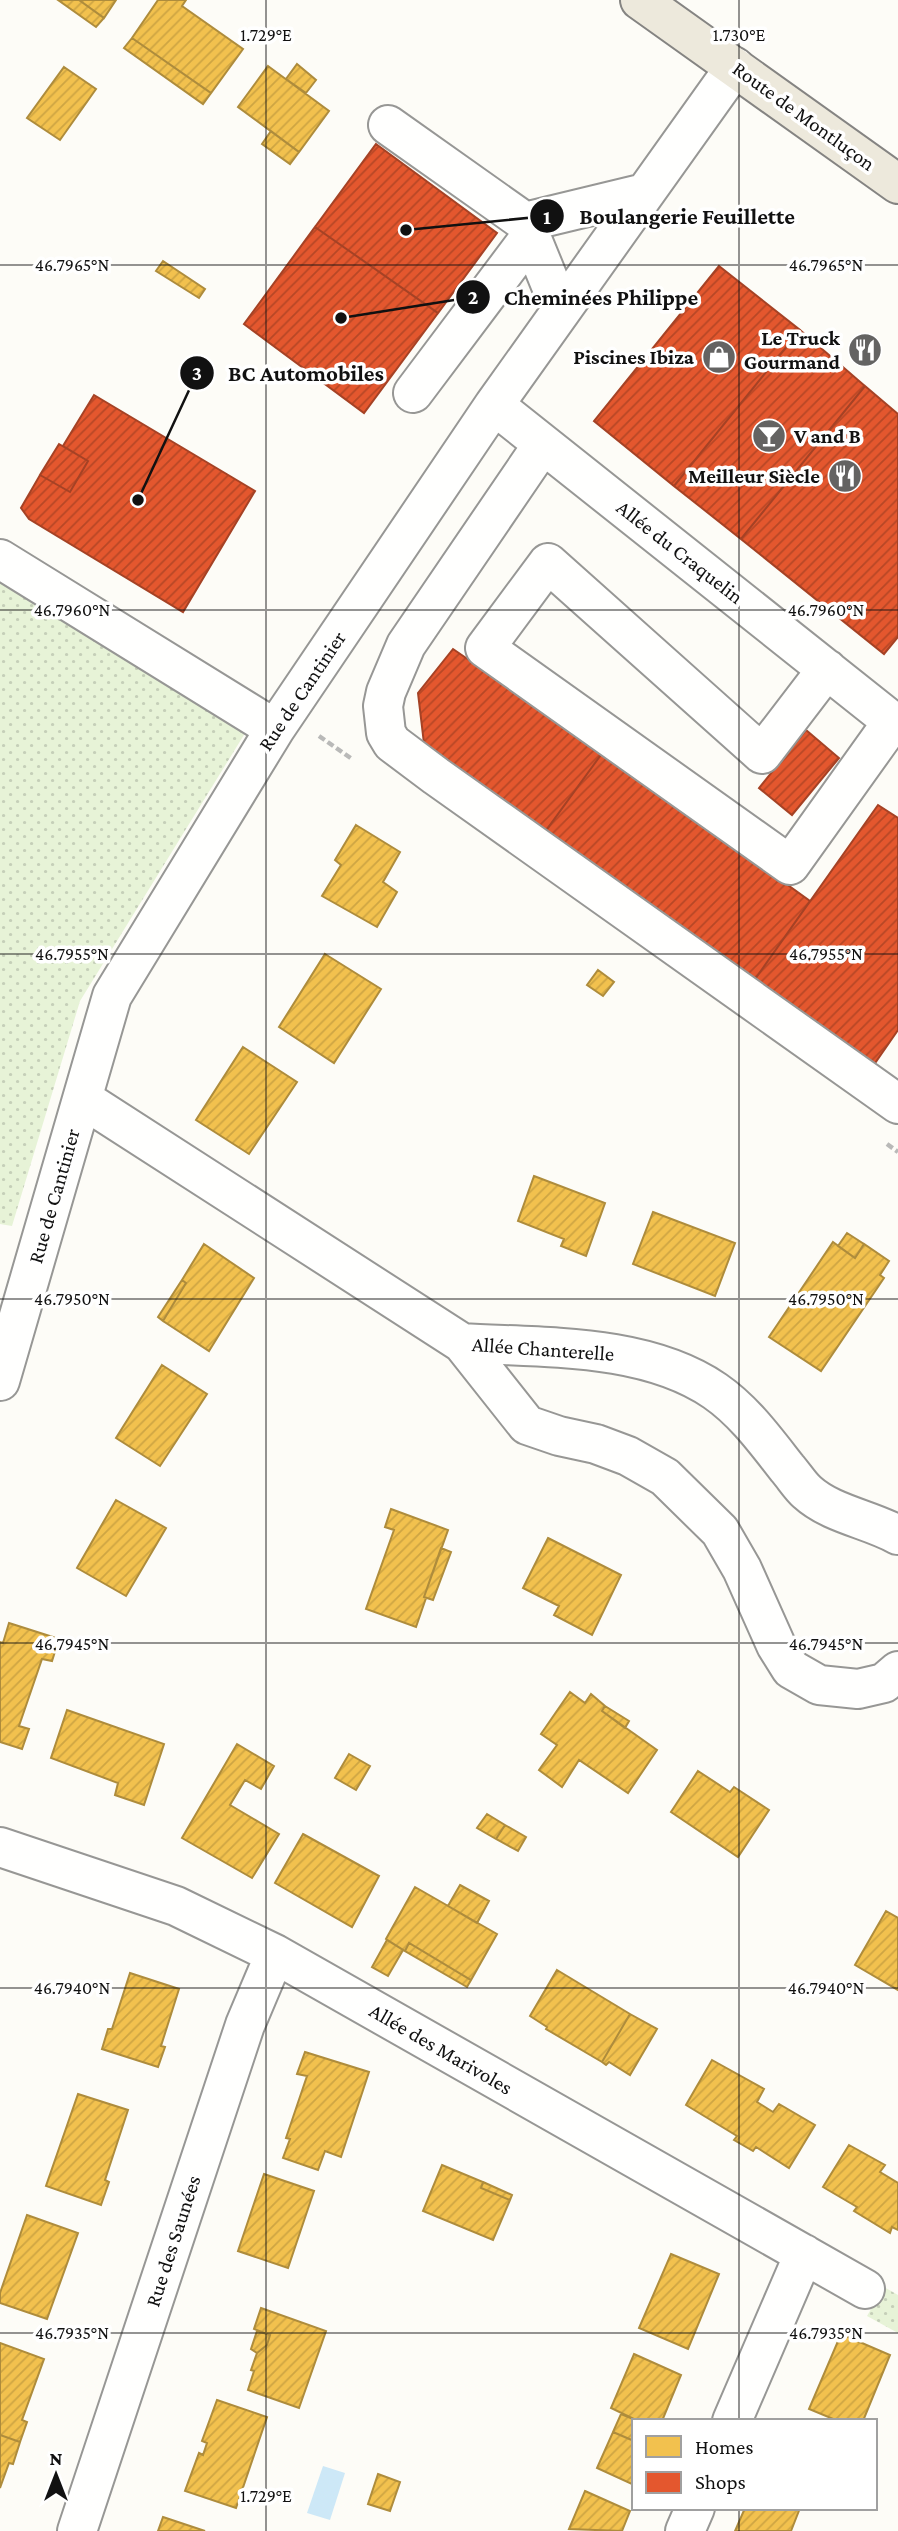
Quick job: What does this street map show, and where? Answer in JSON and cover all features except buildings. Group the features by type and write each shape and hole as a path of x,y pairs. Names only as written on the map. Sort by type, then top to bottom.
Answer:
{"main road":[{"name":"Route de Montluçon","path":"640,0 898,184"}],"street":[{"name":"Rue de Cantinier","path":"0,1381 112,996 275,729 494,405 734,66"},
{"path":"388,125 528,229 561,310"},
{"path":"413,393 528,229 645,193"},
{"name":"Allée du Craquelin","path":"494,405 895,723"},
{"path":"543,444 405,645 386,692 383,720 386,733 392,743 436,776 896,1101"},
{"path":"0,559 275,729"},
{"path":"827,669 761,754 548,563 485,648 790,865 895,723"},
{"name":"Allée Chanterelle","path":"83,1099 462,1343 527,1425 628,1456 665,1477 720,1531 742,1569 776,1645 791,1669 819,1685 858,1689 884,1684 898,1671"},
{"name":"Allée Chanterelle","path":"462,1343 616,1353 671,1368 713,1390 743,1413 807,1493 834,1510 870,1521 898,1535"},
{"name":"Allée des Marivoles","path":"0,1847 176,1906 275,1954 865,2289"},
{"name":"Rue des Saunées","path":"77,2531 245,2025 275,1954"},
{"path":"733,2419 804,2254"},
{"path":"685,2531 694,2510"}],"green space":[{"path":"0,579 247,730 80,1001 12,1226 0,1224"},
{"path":"884,2287 898,2295 898,2333 867,2316"}],"water":[{"path":"323,2466 345,2473 330,2520 307,2513"}],"place":[{"name":"Boulangerie Feuillette","path":"406,230"},
{"name":"Cheminées Philippe","path":"341,318"},
{"name":"Le Truck Gourmand","path":"865,350"},
{"name":"Piscines Ibiza","path":"719,357"},
{"name":"V and B","path":"769,436"},
{"name":"Meilleur Siècle","path":"845,476"},
{"name":"BC Automobiles","path":"138,500"}]}
